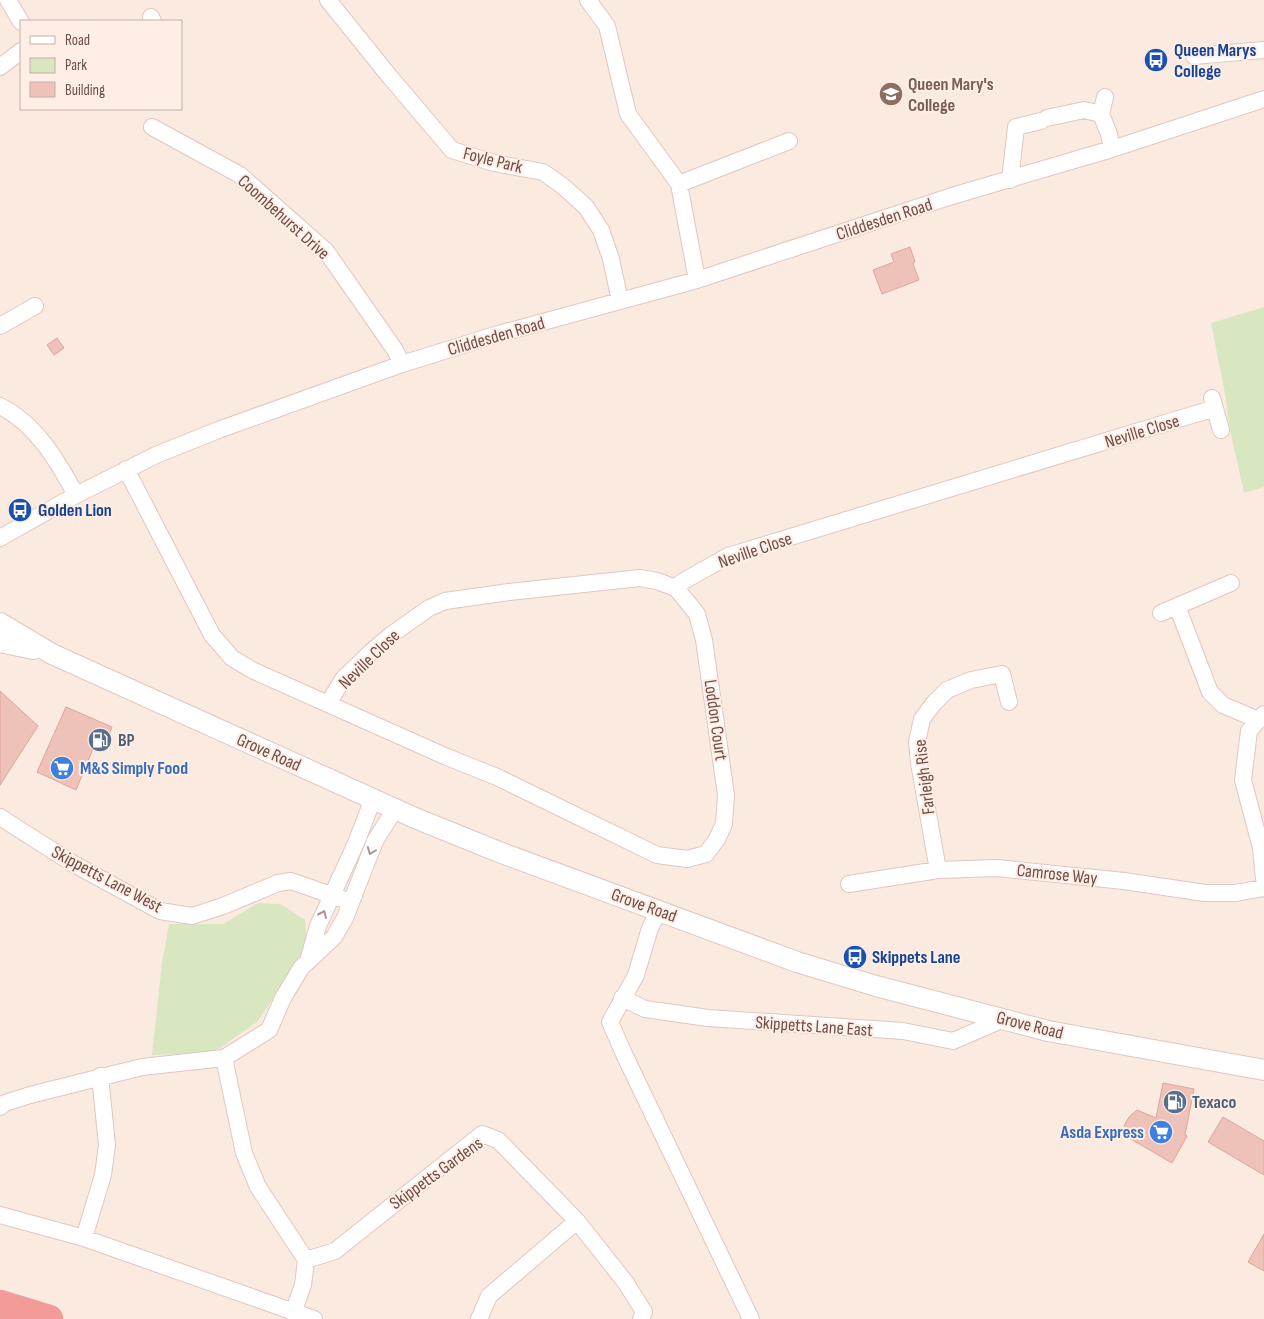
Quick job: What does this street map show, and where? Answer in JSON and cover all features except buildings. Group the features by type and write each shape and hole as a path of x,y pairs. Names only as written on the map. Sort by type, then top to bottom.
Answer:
{"highway":[{"path":"0,1304 49,1319"}],"street":[{"path":"8,0 20,20"},
{"name":"Foyle Park","path":"328,0 452,150 494,162 543,172 564,187 586,207 602,230 611,259 620,301"},
{"path":"588,0 607,26 628,114 679,184 697,280"},
{"path":"1194,56 1264,50"},
{"path":"0,67 20,52"},
{"path":"1105,97 1101,114 1112,149"},
{"name":"Cliddesden Road","path":"0,538 76,494 126,469 221,429 402,364 496,335 697,280 952,196 1112,149 1264,99"},
{"path":"1010,180 1016,127 1084,110 1101,114"},
{"name":"Coombehurst Drive","path":"152,126 240,175 326,251 395,350 402,364"},
{"path":"679,184 789,141"},
{"path":"0,326 35,306"},
{"name":"Neville Close","path":"328,704 343,680 372,651 429,608 445,601 499,593 640,578 657,581 676,588 682,582 728,556 1214,403 1221,430"},
{"path":"0,406 20,417 36,433 63,471 76,494"},
{"name":"Neville Close","path":"126,469 212,636 232,658 252,670 447,757 497,777 657,855 687,859 706,854"},
{"path":"1161,613 1231,584"},
{"name":"Loddon Court","path":"676,588 697,614 704,640 726,795 724,824 717,840 706,854"},
{"path":"1177,606 1210,692 1223,705 1261,717 1249,731 1243,780 1261,848 1264,879"},
{"name":"Grove Road","path":"0,624 52,654 373,799 499,852 790,959 868,984 1048,1031 1264,1070"},
{"name":"Grove Road","path":"0,642 52,654"},
{"name":"Farleigh Rise","path":"938,870 918,756 917,742 922,719 947,690 971,680 1002,674 1009,702"},
{"path":"308,961 318,926 373,799"},
{"path":"0,1107 5,1103 30,1095 100,1076 142,1067 224,1058 269,1030 283,998 301,968 334,937 345,918 375,841 395,808"},
{"name":"Skippetts Lane West","path":"0,817 72,863 160,911 192,916 224,906 278,884 291,881 351,902"},
{"name":"Camrose Way","path":"850,884 938,870 997,868 1124,881 1206,893 1235,893 1264,888"},
{"path":"659,911 650,928 636,975 610,1022 751,1319"},
{"name":"Skippetts Lane East","path":"622,998 645,1009 708,1018 903,1031 953,1041 1004,1019"},
{"path":"224,1058 244,1153 258,1187 306,1260 303,1285 293,1313"},
{"path":"84,1238 103,1176 107,1144 100,1076"},
{"name":"Skippetts Gardens","path":"306,1260 335,1251 482,1134 498,1140 577,1221 626,1282 644,1312 641,1319"},
{"path":"0,1215 84,1238 314,1319"},
{"path":"480,1319 489,1296 577,1221"}],"green space":[{"path":"1264,307 1264,487 1244,493 1230,430 1211,323"},
{"path":"258,903 281,904 305,920 307,950 257,1022 213,1053 152,1055 162,963 169,924 223,924"}],"place":[{"name":"Queen Marys College","path":"1156,60"},
{"name":"Queen Mary's College","path":"891,94"},
{"name":"Golden Lion","path":"20,510"},
{"name":"BP","path":"100,740"},
{"name":"M&S Simply Food","path":"62,768"},
{"name":"Skippets Lane","path":"855,957"},
{"name":"Texaco","path":"1175,1102"},
{"name":"Asda Express","path":"1161,1132"}]}
